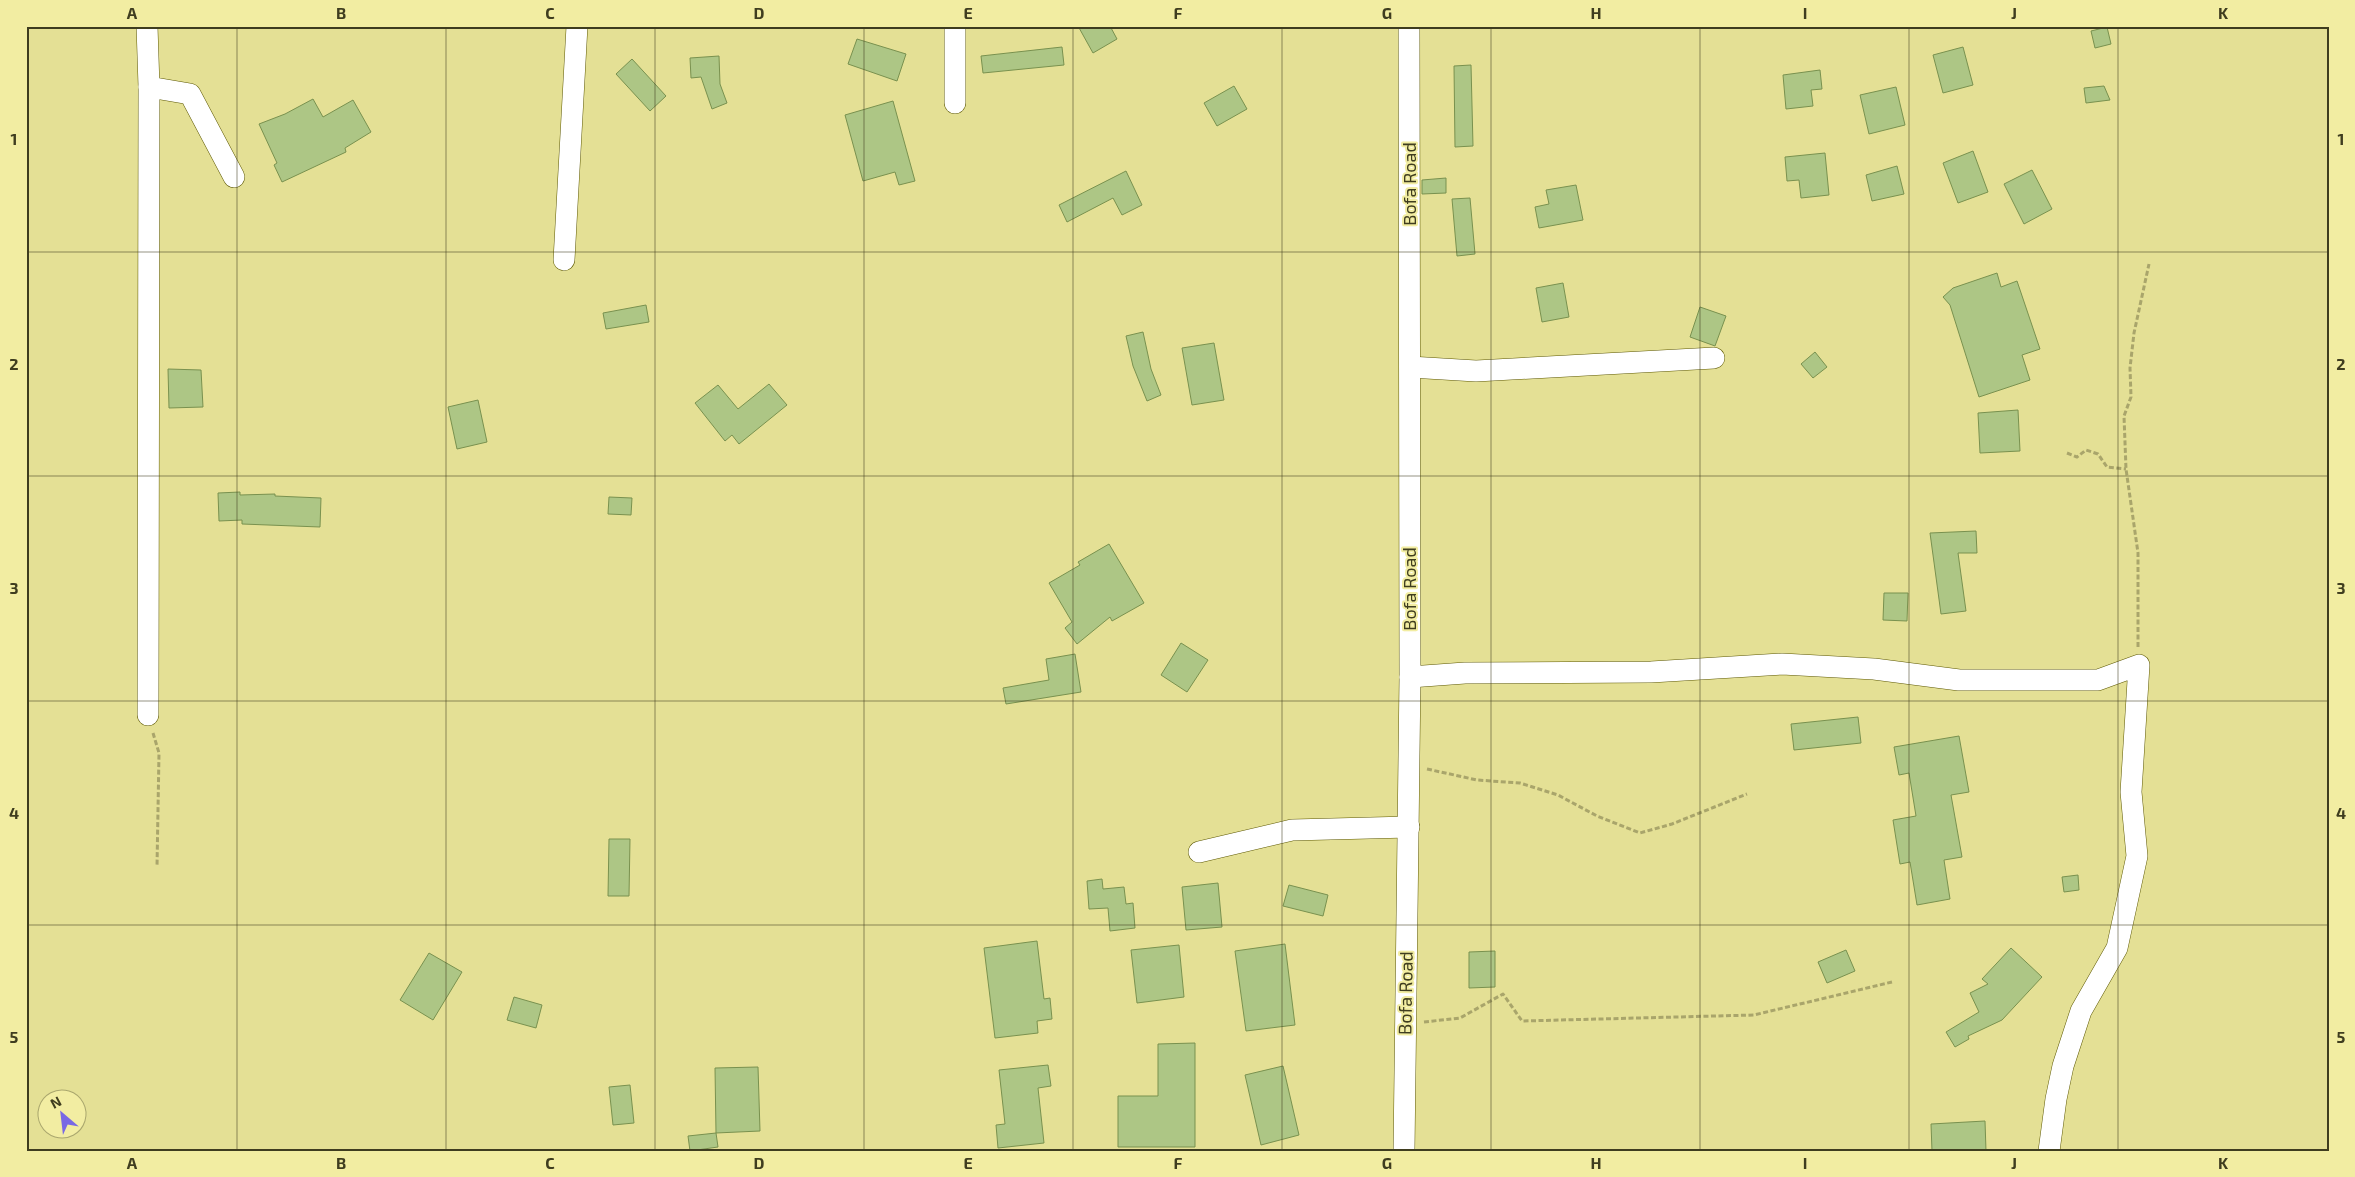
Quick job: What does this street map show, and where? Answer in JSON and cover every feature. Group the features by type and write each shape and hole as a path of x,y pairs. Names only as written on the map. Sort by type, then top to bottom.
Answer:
{"street":[{"path":"147,26 149,87 148,715"},
{"path":"564,260 577,26"},
{"path":"955,26 955,103"},
{"name":"Bofa Road","path":"1404,1151 1410,677 1409,26"},
{"path":"149,87 190,94 234,177"},
{"path":"1410,367 1476,371 1714,358"},
{"path":"1410,677 1465,673 1651,672 1782,664 1874,669 1959,680 2098,680 2139,665 2131,792 2137,856 2134,873 2117,948 2081,1010 2063,1066 2056,1099 2050,1151"},
{"path":"1199,852 1292,830 1408,826"}],"path":[{"path":"2139,665 2138,553 2126,469 2124,416 2131,397 2130,368 2134,333 2149,264"},
{"path":"2067,452 2077,457 2086,450 2098,454 2107,466 2126,469"},
{"path":"148,715 159,753 157,867"},
{"path":"1409,765 1477,780 1520,783 1558,795 1597,816 1640,833 1672,824 1747,794"},
{"path":"1406,1023 1460,1018 1503,994 1522,1022 1754,1015 1892,982"}],"building":[{"path":"1078,26 1110,26 1117,39 1093,53"},
{"path":"2107,27 2111,44 2095,48 2091,31"},
{"path":"857,39 906,54 897,81 848,64"},
{"path":"1062,47 1064,65 983,73 981,56"},
{"path":"1963,47 1973,85 1943,93 1933,55"},
{"path":"719,56 720,84 727,103 712,109 701,77 691,78 690,58"},
{"path":"632,59 666,96 650,111 616,74"},
{"path":"1471,65 1473,146 1455,147 1454,66"},
{"path":"1820,70 1822,89 1811,90 1813,106 1786,109 1783,75"},
{"path":"1234,86 1247,109 1217,126 1204,103"},
{"path":"2104,86 2110,100 2086,103 2084,88"},
{"path":"1896,87 1905,125 1869,134 1860,95"},
{"path":"313,99 323,117 353,100 371,132 345,148 346,152 282,182 274,165 277,163 259,124 285,114"},
{"path":"893,101 915,181 899,185 895,172 863,181 845,115"},
{"path":"1973,151 1988,192 1958,203 1943,163"},
{"path":"1825,153 1829,195 1801,198 1799,180 1787,181 1785,157"},
{"path":"1897,166 1904,194 1872,201 1866,175"},
{"path":"2032,170 2052,209 2024,224 2004,184"},
{"path":"1126,171 1142,205 1122,215 1113,198 1067,222 1059,205"},
{"path":"1446,178 1446,193 1422,194 1422,180"},
{"path":"1576,185 1583,220 1539,228 1535,207 1549,204 1546,190"},
{"path":"1470,198 1475,254 1457,256 1452,199"},
{"path":"1997,273 2001,287 2017,281 2040,349 2022,355 2030,380 1979,397 1950,305 1943,297 1953,288"},
{"path":"1563,283 1569,317 1542,322 1536,288"},
{"path":"646,305 649,322 606,329 603,313"},
{"path":"1700,307 1726,316 1715,346 1690,337"},
{"path":"1143,332 1151,369 1161,395 1147,401 1133,366 1126,336"},
{"path":"1214,343 1224,400 1192,405 1182,348"},
{"path":"1815,352 1827,367 1813,378 1801,364"},
{"path":"168,369 201,370 203,407 169,408"},
{"path":"769,384 787,405 739,444 732,435 725,441 695,403 718,385 738,409"},
{"path":"478,400 487,442 457,449 448,407"},
{"path":"2018,410 2020,451 1980,453 1978,413"},
{"path":"240,492 240,495 275,494 275,496 321,498 320,527 242,524 242,520 219,521 218,493"},
{"path":"609,497 632,498 631,515 608,514"},
{"path":"1976,531 1977,553 1958,553 1966,611 1941,614 1930,533"},
{"path":"1109,544 1144,603 1112,621 1110,617 1077,644 1065,628 1072,622 1049,583 1080,565 1078,562"},
{"path":"1884,593 1908,593 1907,621 1883,620"},
{"path":"1181,643 1208,660 1187,692 1161,675"},
{"path":"1075,654 1081,692 1006,704 1003,688 1049,680 1046,659"},
{"path":"1858,717 1861,743 1794,750 1791,724"},
{"path":"1959,736 1969,792 1951,795 1962,857 1944,860 1950,899 1917,905 1910,862 1900,864 1893,820 1916,816 1909,773 1899,775 1894,747"},
{"path":"609,839 630,839 629,896 608,896"},
{"path":"2078,875 2079,890 2064,892 2062,877"},
{"path":"1102,879 1103,889 1124,887 1126,904 1133,903 1135,928 1110,931 1108,908 1089,909 1087,881"},
{"path":"1218,883 1222,927 1186,930 1182,887"},
{"path":"1289,885 1328,895 1323,916 1283,906"},
{"path":"1037,941 1044,999 1050,998 1052,1019 1037,1021 1038,1033 995,1038 984,948"},
{"path":"1285,944 1295,1025 1246,1031 1235,951"},
{"path":"1179,945 1184,997 1137,1003 1131,950"},
{"path":"2011,948 2042,977 2002,1020 1968,1036 1969,1039 1955,1047 1946,1032 1979,1012 1970,993 1988,984 1982,979"},
{"path":"1846,950 1855,971 1827,983 1818,962"},
{"path":"1495,951 1495,987 1469,988 1469,952"},
{"path":"429,953 462,972 433,1020 400,1000"},
{"path":"514,997 542,1005 536,1028 507,1020"},
{"path":"1195,1043 1195,1147 1118,1147 1118,1096 1158,1096 1158,1044"},
{"path":"1048,1065 1051,1086 1038,1088 1044,1143 998,1148 996,1125 1005,1124 999,1070"},
{"path":"1283,1066 1299,1135 1261,1145 1245,1075"},
{"path":"758,1067 760,1131 716,1133 715,1068"},
{"path":"630,1085 634,1123 613,1125 609,1087"},
{"path":"1985,1121 1986,1151 1932,1151 1931,1124"},
{"path":"716,1133 718,1147 690,1151 688,1136"}]}
